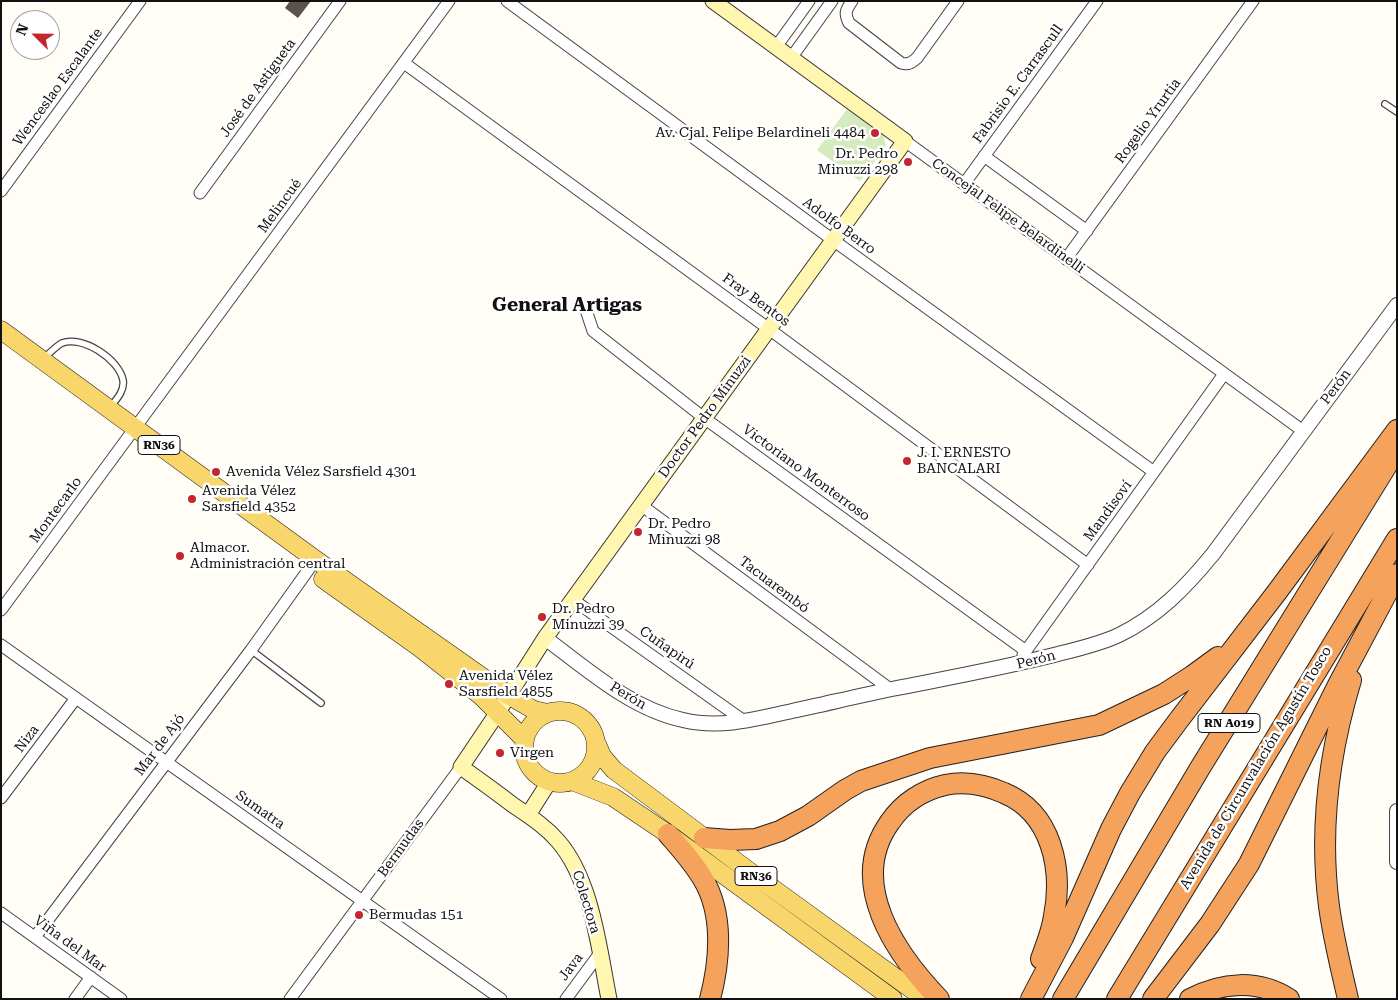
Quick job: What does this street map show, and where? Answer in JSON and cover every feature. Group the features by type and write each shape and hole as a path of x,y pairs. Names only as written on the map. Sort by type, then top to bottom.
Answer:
{"highway":[{"path":"1031,999 1063,938 1111,829 1155,752 1397,430"},
{"name":"RN A019","path":"1063,999 1185,793 1397,449"},
{"name":"Avenida de Circunvalación Agustín Tosco","path":"1117,999 1397,538"},
{"path":"1153,999 1210,924 1249,864 1372,618 1397,574"},
{"path":"1348,999 1329,906 1326,874 1326,815 1332,755 1338,725 1372,618"},
{"path":"704,838 756,839 794,824 844,790 861,781 930,758 1099,725 1164,694 1192,676 1246,633"},
{"path":"939,999 911,968 885,925 876,898 873,869 879,840 891,820 906,804 929,790 961,783 978,784 994,788 1010,795 1025,806 1037,818 1046,833 1053,851 1057,893 1054,916 1044,952 1024,999"},
{"path":"668,834 704,880 714,908 719,934 710,999"},
{"path":"1190,999 1213,989 1238,985 1262,987 1288,999"}],"main road":[{"name":"Concejal Felipe Belardinelli","path":"713,1 905,141"},
{"name":"Doctor Pedro Minuzzi","path":"508,695 544,638 905,141"},
{"name":"RN36","path":"1,330 109,409 132,433 309,570 420,648 482,696 525,740"},
{"name":"RN36","path":"1,345 316,560 508,695 534,710 548,713 567,711 584,719 595,735 596,744 602,756 614,770 925,999"},
{"name":"Bermudas","path":"461,767 508,695"},
{"path":"528,815 549,782 530,768 524,750 525,740 533,723 548,713"},
{"path":"572,781 581,777 593,763 596,754 596,744"},
{"name":"Colectora","path":"461,767 528,815 558,840 576,868 588,900 609,999"},
{"name":"RN36","path":"549,782 563,784 572,781 614,797 668,834 893,999"}],"street":[{"name":"Wenceslao Escalante","path":"1,190 140,1"},
{"name":"José de Astigueta","path":"200,193 340,1"},
{"name":"Melincué","path":"132,433 449,1"},
{"name":"Adolfo Berro","path":"508,1 833,240 1154,472"},
{"path":"776,47 809,1"},
{"path":"791,58 832,1"},
{"path":"852,1 845,12 849,23 901,63 906,64 911,63 917,58 958,1"},
{"name":"Fabrisio E. Carrascull","path":"964,184 1097,1"},
{"name":"Rogelio Yrurtia","path":"1066,259 1253,1"},
{"name":"Fray Bentos","path":"404,63 769,329 1088,565"},
{"name":"Concejal Felipe Belardinelli","path":"905,141 1303,432"},
{"path":"984,156 1087,231"},
{"name":"Perón","path":"544,638 611,687 646,708 696,723 717,724 744,721 890,689 1016,665 1093,645 1117,636 1143,622 1172,600 1191,581 1397,305"},
{"name":"Victoriano Monterroso","path":"585,307 593,331 704,418 1026,651"},
{"name":"Mandisoví","path":"1016,665 1224,374"},
{"name":"Montecarlo","path":"1,610 132,433"},
{"name":"Tacuarembó","path":"641,505 890,689"},
{"name":"Mar de Ajó","path":"35,937 309,570"},
{"name":"Cuñapirú","path":"572,600 744,721"},
{"name":"Sumatra","path":"1,645 500,999"},
{"name":"Niza","path":"1,798 6,783 76,698"},
{"name":"Bermudas","path":"290,999 461,767"},
{"path":"1397,811 1397,862"},
{"name":"Viña del Mar","path":"1,913 120,999"},
{"name":"Java","path":"566,999 600,953"},
{"path":"75,999 91,977"}],"lane":[{"path":"1385,104 1397,112"},
{"path":"42,360 61,343 78,341 96,349 118,367 123,381 121,394 109,409"},
{"path":"250,650 321,703"}],"green space":[{"path":"847,109 883,134 886,146 860,181 817,150"}],"building":[{"path":"290,1 311,1 298,18 285,8"}],"place":[{"name":"Av. Cjal. Felipe Belardineli 4484","path":"875,133"},
{"name":"Dr. Pedro Minuzzi 298","path":"908,162"},
{"name":"J. I. ERNESTO BANCALARI","path":"907,461"},
{"name":"Avenida Vélez Sarsfield 4301","path":"216,472"},
{"name":"Avenida Vélez Sarsfield 4352","path":"192,499"},
{"name":"Dr. Pedro Minuzzi 98","path":"638,532"},
{"name":"Almacor. Administración central","path":"180,556"},
{"name":"Dr. Pedro Minuzzi 39","path":"542,617"},
{"name":"Avenida Vélez Sarsfield 4855","path":"449,684"},
{"name":"Virgen","path":"500,753"},
{"name":"Bermudas 151","path":"359,915"}],"district":[{"name":"General Artigas","path":"567,305"}]}
